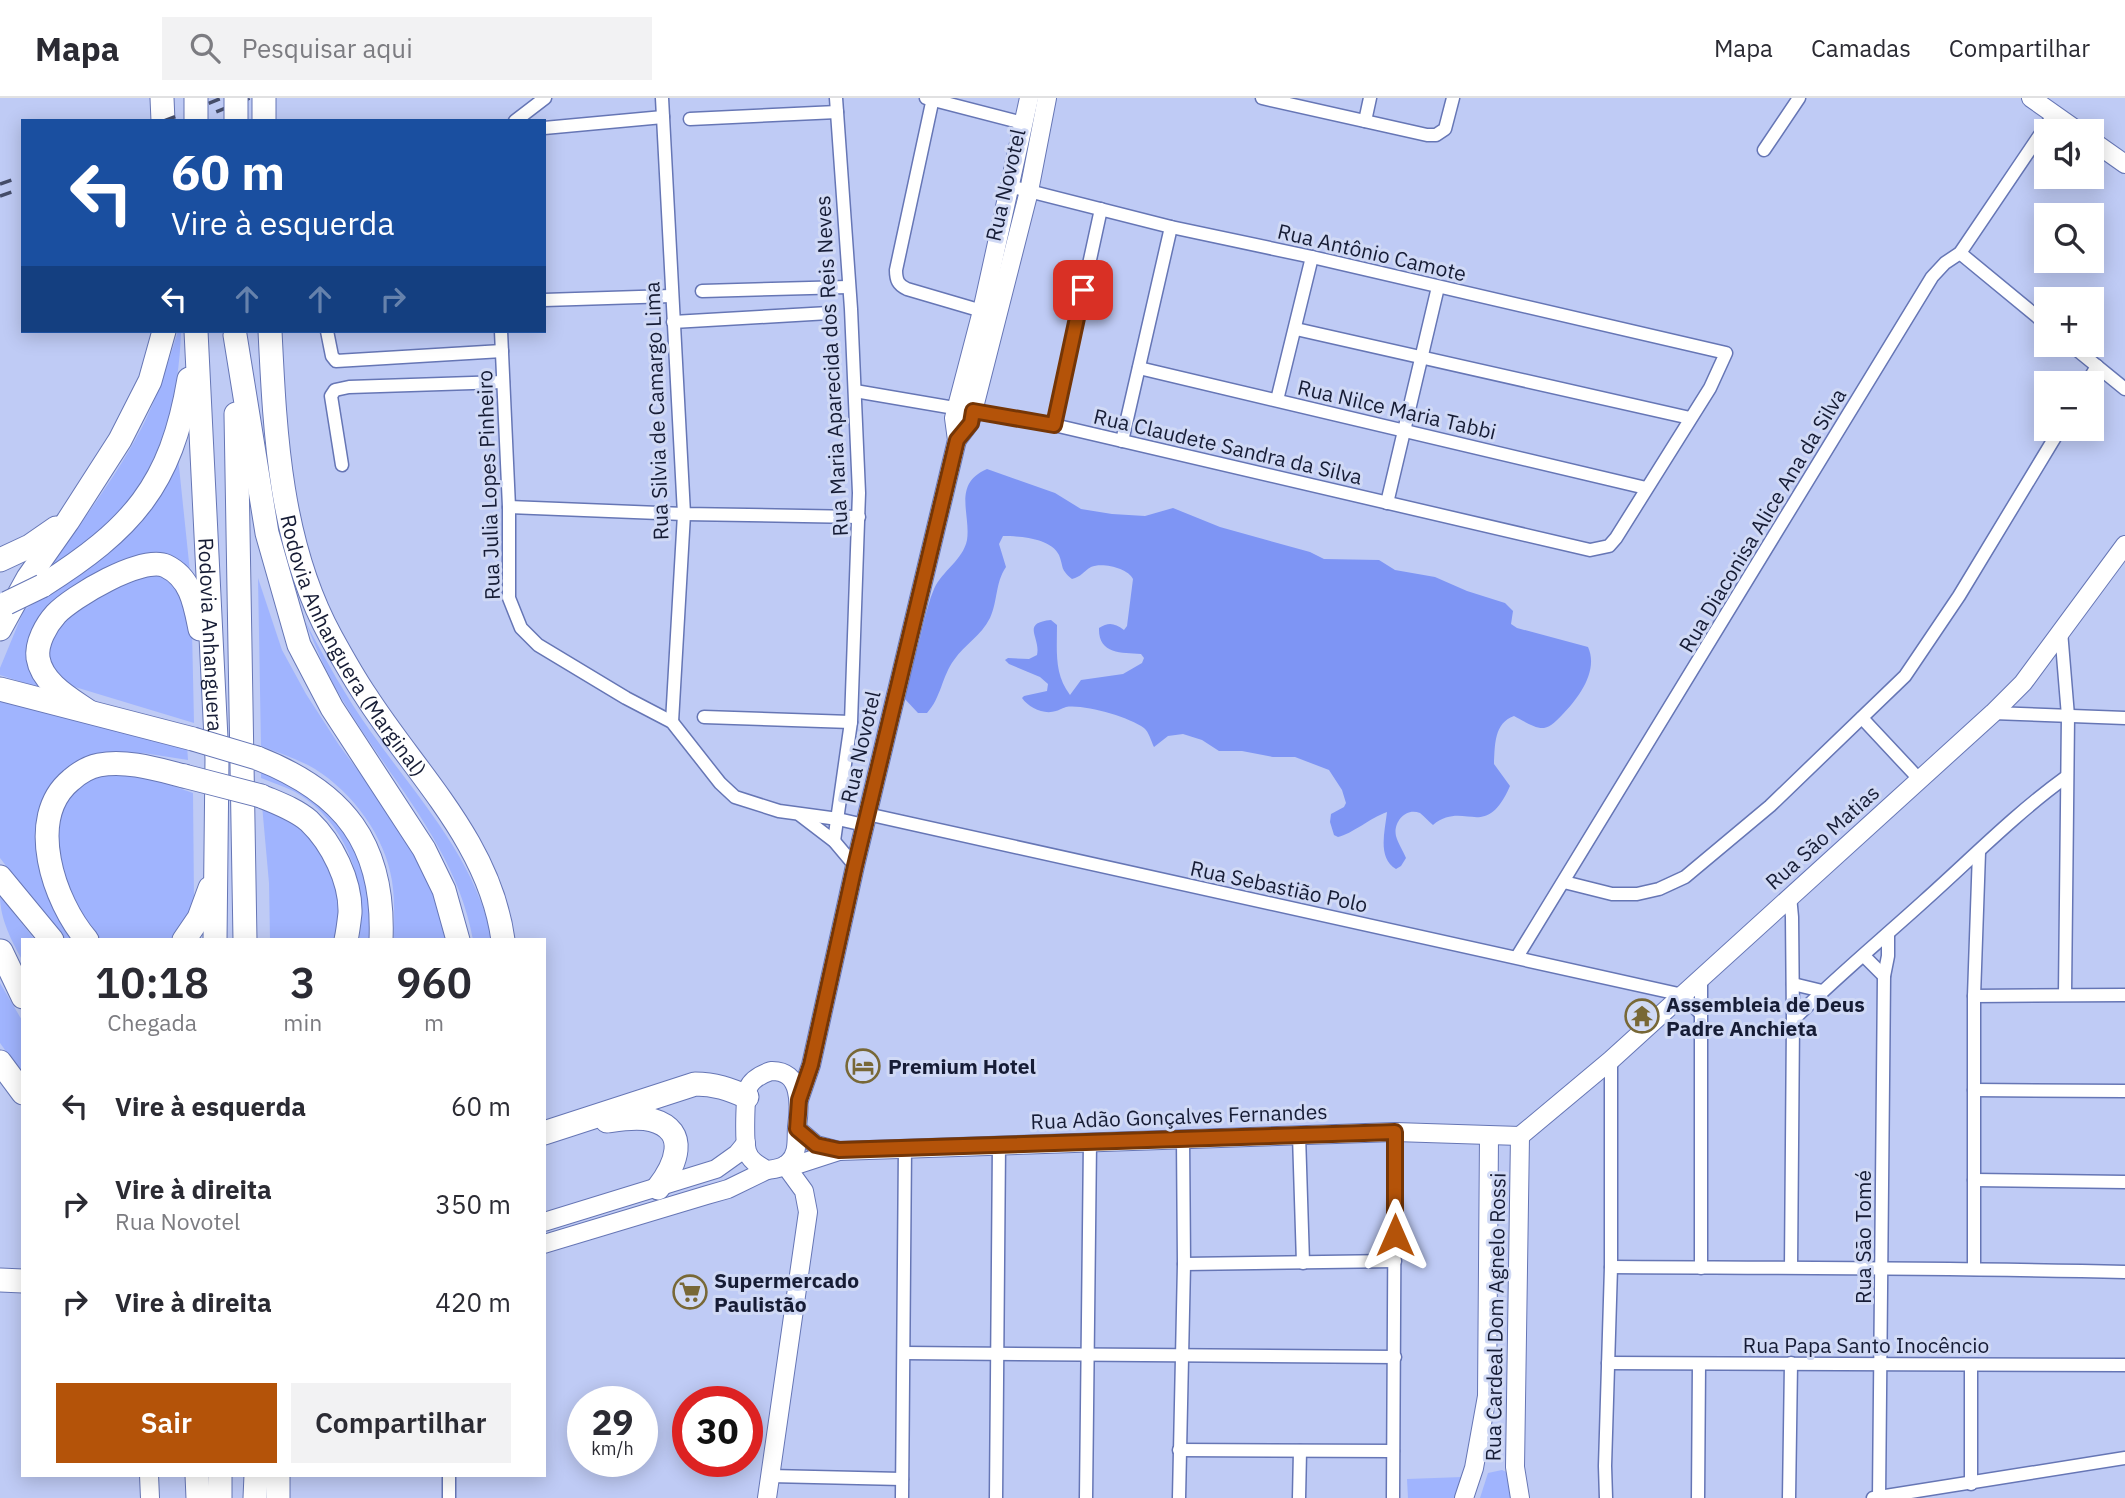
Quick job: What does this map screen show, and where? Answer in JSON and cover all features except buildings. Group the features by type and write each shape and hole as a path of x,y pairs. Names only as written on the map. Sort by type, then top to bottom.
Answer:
{"highway":[{"path":"162,98 163,119"},
{"path":"196,119 197,98"},
{"path":"236,98 236,119"},
{"path":"264,98 264,119"},
{"path":"0,629 28,578 120,440 150,381 163,333"},
{"path":"4,603 43,586 68,570 117,532 139,508 166,464 184,406 194,333"},
{"name":"Rodovia Anhanguera","path":"194,333 215,705 215,938"},
{"path":"235,333 267,533 299,645 332,708 437,873 457,938"},
{"name":"Rodovia Anhanguera","path":"235,333 249,763 245,938"},
{"name":"Rodovia Anhanguera (Marginal)","path":"270,333 281,479 300,563 329,634 366,697 472,849 491,890 503,938"},
{"path":"0,560 30,546 76,509"},
{"path":"88,711 50,682 42,670 38,656 40,640 57,612 129,569 156,564 179,575 191,588 215,705"},
{"path":"0,689 193,739 249,763 304,780 332,801 357,831 366,847 377,878 381,938"},
{"path":"249,763 257,839 260,938"},
{"path":"86,938 68,912 58,888 49,856 46,826 53,800 74,776 96,766 126,764 261,796 288,807 309,821 331,851 346,884 350,911 346,938"},
{"path":"185,938 199,918 215,876"},
{"path":"0,877 50,938"},
{"path":"1,949 21,980"},
{"path":"1,949 21,993"},
{"path":"0,1062 21,1090"},
{"path":"546,1132 695,1084 719,1086 747,1097"},
{"path":"0,1088 21,1104"},
{"path":"573,1125 629,1119 652,1120 671,1130 676,1139 676,1155 672,1167 658,1188"},
{"path":"0,1280 21,1281"},
{"path":"220,1477 220,1498"},
{"path":"254,1498 255,1477"},
{"path":"278,1477 278,1498"},
{"path":"185,1480 198,1498"}],"street":[{"path":"518,119 545,98"},
{"name":"Rua Silvia de Camargo Lima","path":"662,98 684,514 672,722"},
{"name":"Rua Maria Aparecida dos Reis Neves","path":"834,841 851,722 859,517 855,391 836,98"},
{"name":"Rua Novotel","path":"965,409 982,311 1029,98"},
{"name":"Rua Novotel","path":"787,1164 797,1145 799,1100 811,1065 855,866 957,440 954,418 965,409 1028,191 1047,98"},
{"path":"1262,98 1289,101 1365,121 1436,135 1445,129 1453,98"},
{"path":"1365,121 1370,98"},
{"path":"1764,150 1799,98"},
{"path":"2031,98 2061,119"},
{"path":"982,311 907,289 900,286 896,278 930,99 1023,122"},
{"path":"690,119 837,113"},
{"name":"Rua Diaconisa Alice Ana da Silva","path":"1517,957 1932,276 1960,253 2054,114"},
{"path":"546,128 663,117"},
{"path":"2104,149 2125,164"},
{"name":"Rua Antônio Camote","path":"1009,186 1171,227 1726,353 1710,388 1690,418"},
{"path":"1054,425 1101,209"},
{"path":"1122,441 1171,227"},
{"path":"1960,253 2034,314"},
{"path":"1277,400 1312,257"},
{"path":"702,291 848,287"},
{"path":"1387,503 1438,287"},
{"path":"546,300 671,296"},
{"path":"673,322 830,313"},
{"path":"1296,329 1690,418 1646,488"},
{"path":"327,333 332,356 337,361 502,351"},
{"name":"Rua Julia Lopes Pinheiro","path":"501,333 509,507 509,598 521,628 538,645 672,722 720,783 735,797 800,814 866,820"},
{"path":"2086,357 2125,389"},
{"path":"2094,371 2097,366"},
{"name":"Rua Nilce Maria Tabbi","path":"1139,368 1646,488"},
{"path":"342,466 331,396 335,390 349,387 503,383"},
{"name":"Rua Claudete Sandra da Silva","path":"855,391 1054,425 1590,550 1609,546 1646,488"},
{"path":"1564,882 1612,894 1637,894 1659,889 1685,877 1770,806 1863,718 1919,658 2053,441"},
{"path":"509,507 859,517"},
{"name":"Rua São Matias","path":"1520,1136 1611,1060 1993,713 2023,683 2125,545"},
{"path":"2061,631 2068,716 2065,994"},
{"path":"1993,713 2125,718"},
{"path":"704,717 851,722"},
{"path":"1863,718 1919,779"},
{"path":"1793,1020 2040,796 2066,777"},
{"path":"2040,796 2066,805"},
{"name":"Rua Julia Lopes Pinheiro","path":"800,814 834,841 855,866"},
{"name":"Rua Sebastião Polo","path":"866,820 1517,957 1683,995"},
{"path":"1973,1269 1974,996 1979,852"},
{"path":"1956,872 1978,889"},
{"path":"1790,896 1793,984 1791,1267"},
{"name":"Rua São Tomé","path":"1877,1498 1882,1364 1884,975 1888,956 1888,934"},
{"path":"1864,956 1884,975"},
{"path":"1700,977 1701,1268"},
{"path":"1793,984 1822,991"},
{"path":"1683,995 1699,1012"},
{"path":"1974,996 2125,995"},
{"path":"1606,1498 1611,1267 1611,1060"},
{"path":"546,1243 728,1189 767,1170 751,1159 746,1143 749,1087 764,1073 811,1065"},
{"path":"777,1071 791,1079 799,1100"},
{"path":"1595,1073 1611,1100"},
{"path":"1974,1090 2125,1091"},
{"name":"Rua Adão Gonçalves Fernandes","path":"797,1129 816,1145 839,1150 1395,1132 1520,1136"},
{"path":"1393,1498 1395,1132"},
{"path":"1299,1135 1303,1263"},
{"name":"Rua Cardeal Dom Agnelo Rossi","path":"1464,1498 1487,1408 1489,1136"},
{"name":"Rua Cardeal Dom Agnelo Rossi","path":"1520,1136 1515,1467 1520,1498"},
{"path":"1179,1498 1184,1264 1183,1138"},
{"path":"1086,1498 1090,1141"},
{"path":"546,1221 716,1169 737,1154 746,1143"},
{"path":"996,1498 999,1144"},
{"path":"902,1498 905,1147"},
{"name":"Rua Adão Gonçalves Fernandes","path":"767,1170 787,1164 799,1164 839,1150"},
{"path":"767,1498 808,1212 804,1191 787,1164"},
{"path":"1974,1180 2125,1182"},
{"path":"1184,1264 1395,1261"},
{"path":"1611,1267 2125,1272"},
{"path":"1488,1304 1518,1306"},
{"path":"904,1353 1395,1357"},
{"name":"Rua Papa Santo Inocêncio","path":"1608,1363 2125,1365"},
{"path":"1789,1498 1791,1363"},
{"path":"1698,1498 1699,1364"},
{"path":"1971,1365 1972,1484"},
{"path":"1179,1450 1392,1451"},
{"path":"1299,1498 1300,1451"},
{"path":"1877,1498 2125,1458"},
{"path":"770,1476 902,1479"},
{"path":"149,1477 150,1498"},
{"path":"289,1477 289,1498"},
{"path":"449,1477 449,1498"}],"shaded area":[{"path":"177,333 181,333 171,409 164,433 142,480 104,529 51,567 137,436 168,364"},
{"path":"178,457 190,572 181,564 55,605 43,689 0,675 0,668 24,610 87,569"},
{"path":"987,469 1055,493 1081,509 1145,516 1173,508 1220,527 1310,552 1324,559 1379,560 1395,570 1435,577 1505,603 1513,611 1511,624 1517,628 1588,647 1591,656 1589,675 1574,701 1549,726 1537,727 1514,716 1507,719 1499,729 1494,764 1510,786 1501,803 1492,812 1483,817 1444,818 1433,825 1420,813 1410,812 1401,817 1396,826 1396,836 1406,858 1396,869 1386,858 1384,851 1387,812 1343,835 1334,835 1330,822 1331,814 1346,803 1342,790 1329,770 1295,757 1219,751 1202,740 1183,734 1168,736 1154,747 1144,728 1117,716 1095,709 1074,707 1047,712 1037,710 1025,702 1022,698 1024,696 1047,691 1048,684 1040,677 1005,660 1029,659 1037,655 1034,632 1036,624 1051,620 1057,625 1059,670 1070,695 1081,680 1123,674 1142,663 1144,658 1141,654 1112,650 1102,643 1100,637 1099,628 1106,625 1114,625 1124,630 1127,626 1133,579 1130,575 1120,569 1101,565 1091,567 1072,579 1064,570 1055,549 1042,542 1003,536 999,544 1006,567 1000,579 990,618 954,660 932,707 927,713 918,713 903,697 895,695 915,656 934,589 965,547 968,530 966,491 976,475"},
{"path":"154,569 173,578 192,630 194,723 75,687 55,674 47,657 51,635 73,609 106,589"},
{"path":"258,578 282,650 339,745 406,835 429,876 448,938 394,938 394,895 388,864 375,832 365,817 342,790 315,769 261,746"},
{"path":"305,621 353,705 459,856 473,882 491,938 473,938 465,906 437,844 360,728 327,670"},
{"path":"0,696 187,745 188,760 143,753 116,754 43,808 77,938 61,938 0,858"},
{"path":"261,764 324,800 368,869 371,938 359,938 361,900 358,881 344,844 334,827 301,795 261,778"},
{"path":"114,772 150,778 193,793 194,901 185,924 173,938 97,938 79,917 54,847 62,800 92,775"},
{"path":"262,805 285,813 318,845 338,886 340,938 270,938 269,883"},
{"path":"0,896 33,938 21,938 21,957 4,922"},
{"path":"0,983 21,1019 21,1072 0,1043"},
{"path":"1502,1470 1513,1475 1519,1498 1480,1498 1488,1473"},
{"path":"1462,1477 1454,1498 1408,1498 1407,1479"}],"railway":[{"path":"169,119 222,98"},
{"path":"199,119 250,98"},
{"path":"0,184 21,177"},
{"path":"0,196 21,189"}],"place":[{"name":"Assembleia de Deus Padre Anchieta","path":"1642,1016"},
{"name":"Premium Hotel","path":"863,1066"},
{"name":"Supermercado Paulistão","path":"690,1292"}],"route":[{"path":"1083,290 1054,425 973,411 971,423 957,440 855,866 811,1065 799,1100 797,1129 816,1145 839,1150 1395,1132 1395,1235"}]}
